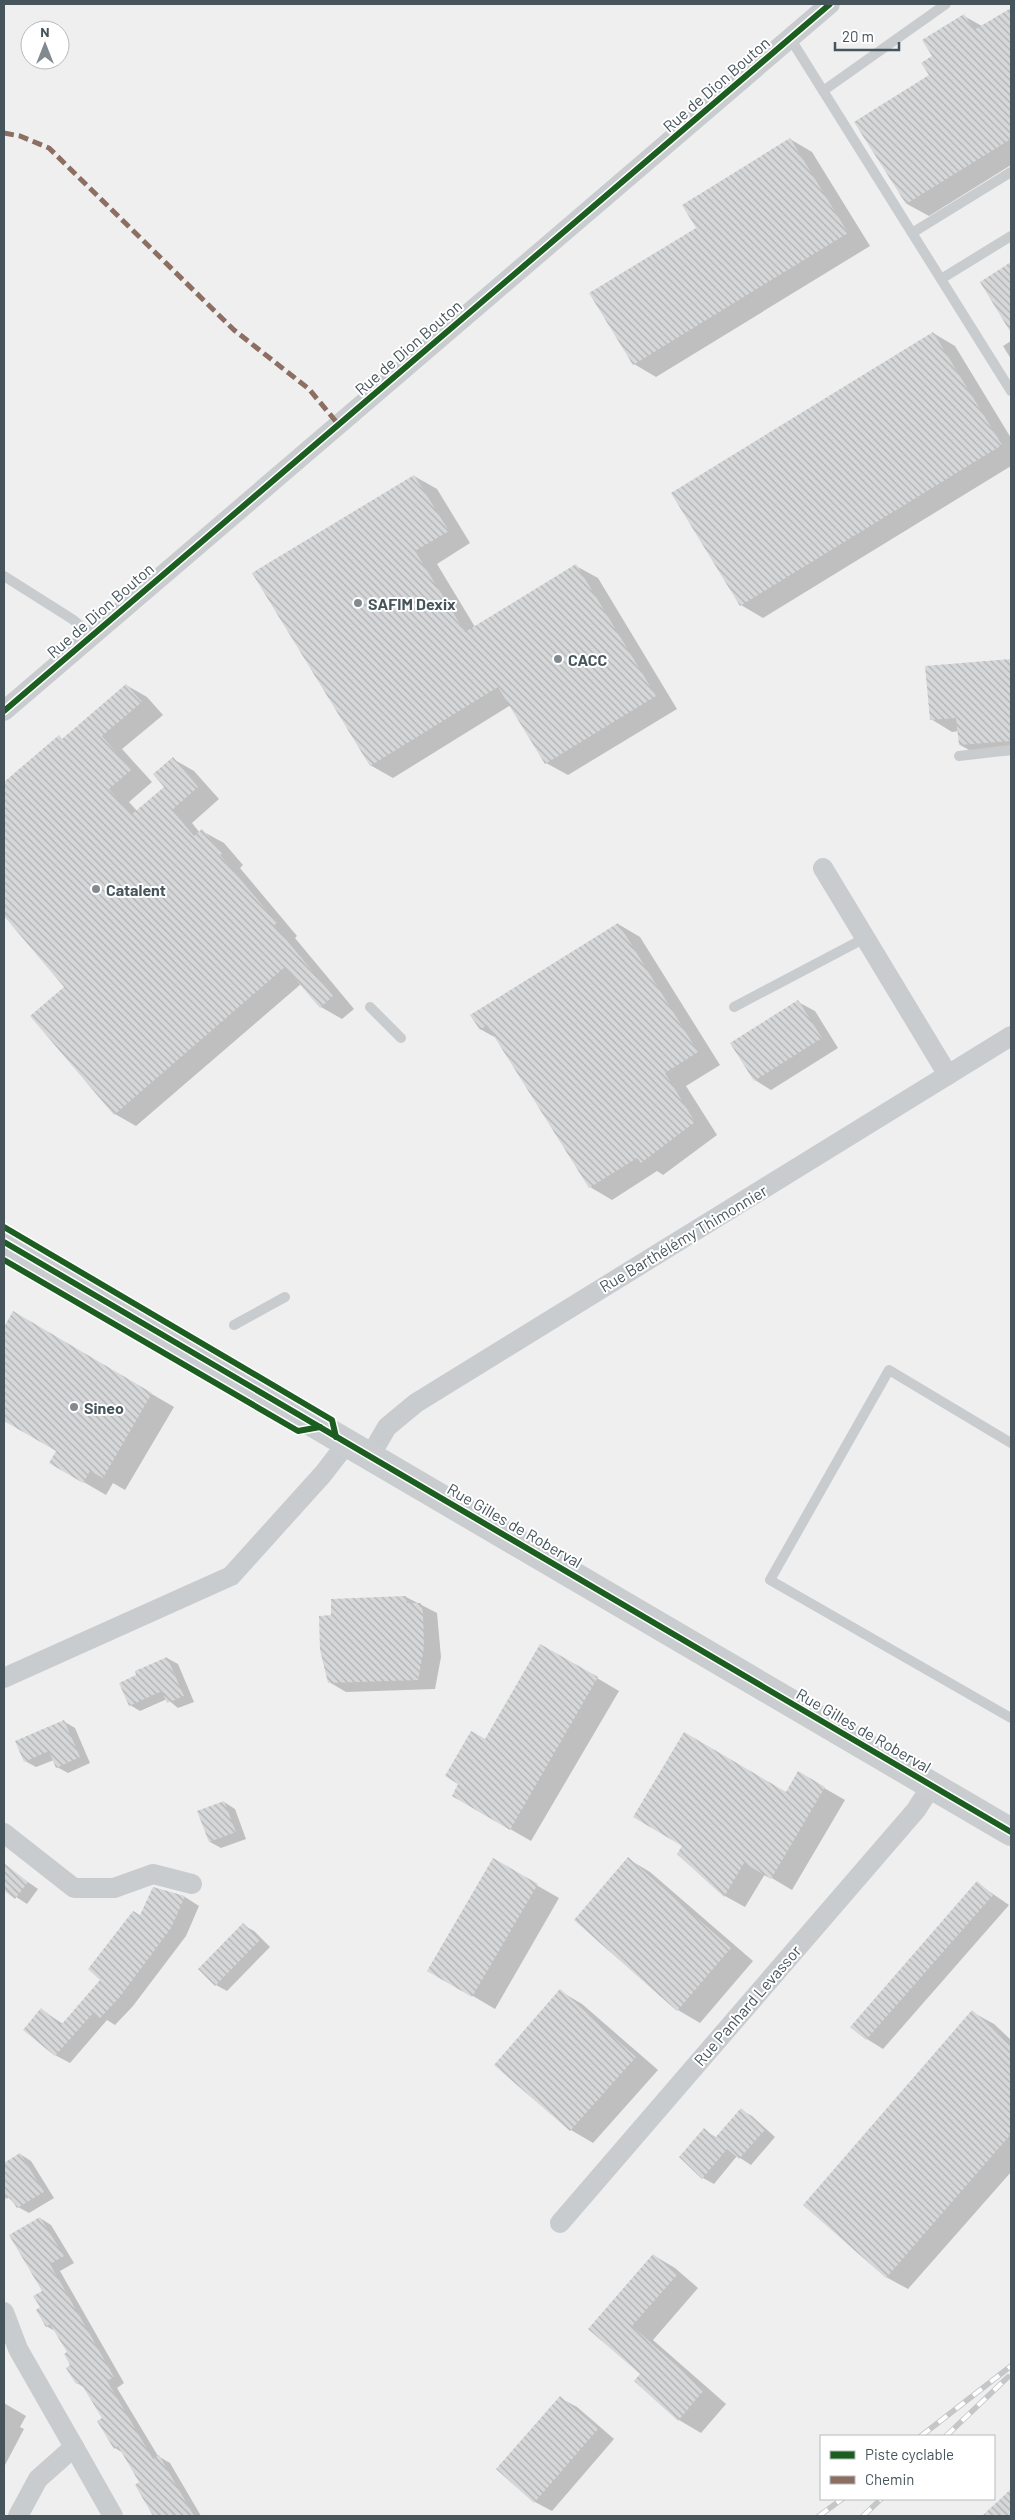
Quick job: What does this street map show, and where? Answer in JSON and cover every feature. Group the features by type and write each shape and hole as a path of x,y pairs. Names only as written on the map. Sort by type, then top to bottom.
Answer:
{"street":[{"name":"Rue de Dion Bouton","path":"4,711 830,4"},
{"path":"823,868 948,1075"},
{"name":"Rue Barthélémy Thimonnier","path":"4,1678 231,1576 323,1474 358,1450 416,1403 1011,1036"},
{"name":"Rue Gilles de Roberval","path":"4,1242 1011,1832"},
{"name":"Rue Panhard Levassor","path":"560,2223 916,1810 932,1785"},
{"path":"4,1833 74,1888 114,1888 152,1874 192,1884"},
{"path":"4,2312 18,2349 114,2516"},
{"path":"18,2516 38,2479 74,2447"}],"lane":[{"path":"824,91 946,4"},
{"path":"790,38 1011,391"},
{"path":"912,233 1011,172"},
{"path":"941,279 1011,236"},
{"path":"4,576 72,619 92,635"},
{"path":"959,756 1011,750"},
{"path":"734,1007 865,938"},
{"path":"370,1007 401,1038"},
{"path":"234,1325 285,1297"},
{"path":"1011,1443 890,1370 770,1580 1011,1718"}],"building":[{"path":"1011,8 1011,139 906,204 854,122 929,75 921,63 932,56 922,40 964,14 974,30"},
{"path":"790,138 848,233 633,365 589,293 696,228 682,205"},
{"path":"1011,262 1011,333 980,282"},
{"path":"933,332 1002,445 740,606 671,493"},
{"name":"SAFIM Dexix","path":"414,475 449,531 415,551 465,632 576,564 656,696 545,764 498,687 370,766 252,573"},
{"path":"1011,659 1011,741 959,745 956,718 930,720 925,666"},
{"name":"Catalent","path":"126,684 142,702 102,736 131,770 109,789 131,815 164,787 153,774 173,757 198,787 172,810 194,836 202,829 223,853 220,855 277,923 274,925 333,996 320,1008 285,967 114,1115 30,1016 64,987 4,916 4,782 59,735 62,739"},
{"path":"618,923 698,1052 665,1073 695,1122 641,1163 637,1158 589,1188 487,1025 480,1030 470,1015"},
{"path":"798,1000 822,1038 754,1081 730,1043"},
{"name":"Sineo","path":"13,1311 152,1393 103,1478 90,1471 83,1483 49,1463 56,1451 4,1421 4,1327"},
{"path":"406,1596 407,1603 421,1603 423,1613 424,1647 418,1680 328,1683 320,1650 319,1616 331,1615 331,1599"},
{"path":"540,1644 598,1677 510,1830 452,1796 458,1784 445,1776 471,1731 485,1739"},
{"path":"167,1657 184,1696 167,1703 162,1691 129,1706 119,1683 136,1675 135,1671"},
{"path":"64,1720 80,1757 56,1768 49,1751 24,1762 15,1741"},
{"path":"684,1732 786,1792 798,1771 825,1787 771,1879 744,1863 724,1897 677,1854 682,1846 633,1817"},
{"path":"224,1801 236,1832 209,1842 197,1811"},
{"path":"628,1857 731,1948 677,2011 574,1920"},
{"path":"493,1858 538,1884 472,1997 427,1971"},
{"path":"4,1863 28,1882 15,1899 4,1891"},
{"path":"977,1881 993,1895 866,2040 850,2027"},
{"path":"153,1887 185,1896 171,1928 119,1998 100,2018 94,2012 55,2056 23,2030 41,2008 61,2025 100,1980 88,1969 133,1911 140,1915"},
{"path":"243,1923 260,1940 215,1986 198,1969"},
{"path":"560,1989 636,2057 570,2131 494,2065"},
{"path":"972,2010 1011,2045 1011,2134 886,2278 803,2205"},
{"path":"741,2108 765,2130 739,2159 727,2149 702,2179 679,2157 704,2128 715,2138"},
{"path":"20,2153 44,2192 17,2208 10,2197 4,2200 4,2163"},
{"path":"40,2217 64,2256 50,2264 114,2377 107,2381 153,2459 159,2455 194,2516 153,2516 135,2485 139,2482 118,2446 114,2449 97,2421 102,2418 80,2382 76,2384 66,2368 70,2365 64,2354 67,2352 50,2324 46,2327 36,2310 40,2307 33,2296 42,2291 9,2235"},
{"path":"653,2254 677,2275 632,2326 704,2390 678,2421 634,2381 640,2374 588,2329"},
{"path":"560,2396 598,2429 534,2503 496,2469"},
{"path":"1011,2489 1011,2516 982,2516"}],"railway":[{"path":"922,2435 1011,2366"},
{"path":"947,2435 1008,2377"},
{"path":"819,2516 841,2500"},
{"path":"863,2516 880,2500"}],"marked path":[{"path":"4,133 20,136 49,148 234,330 309,389 338,424"}],"cycle path":[{"path":"4,711 830,4"},
{"path":"4,1227 332,1420 336,1437"},
{"path":"4,1242 1011,1832"},
{"path":"4,1260 298,1431 320,1427"}],"place":[{"name":"SAFIM Dexix","path":"358,603"},
{"name":"CACC","path":"558,659"},
{"name":"Catalent","path":"96,889"},
{"name":"Sineo","path":"74,1407"}]}
